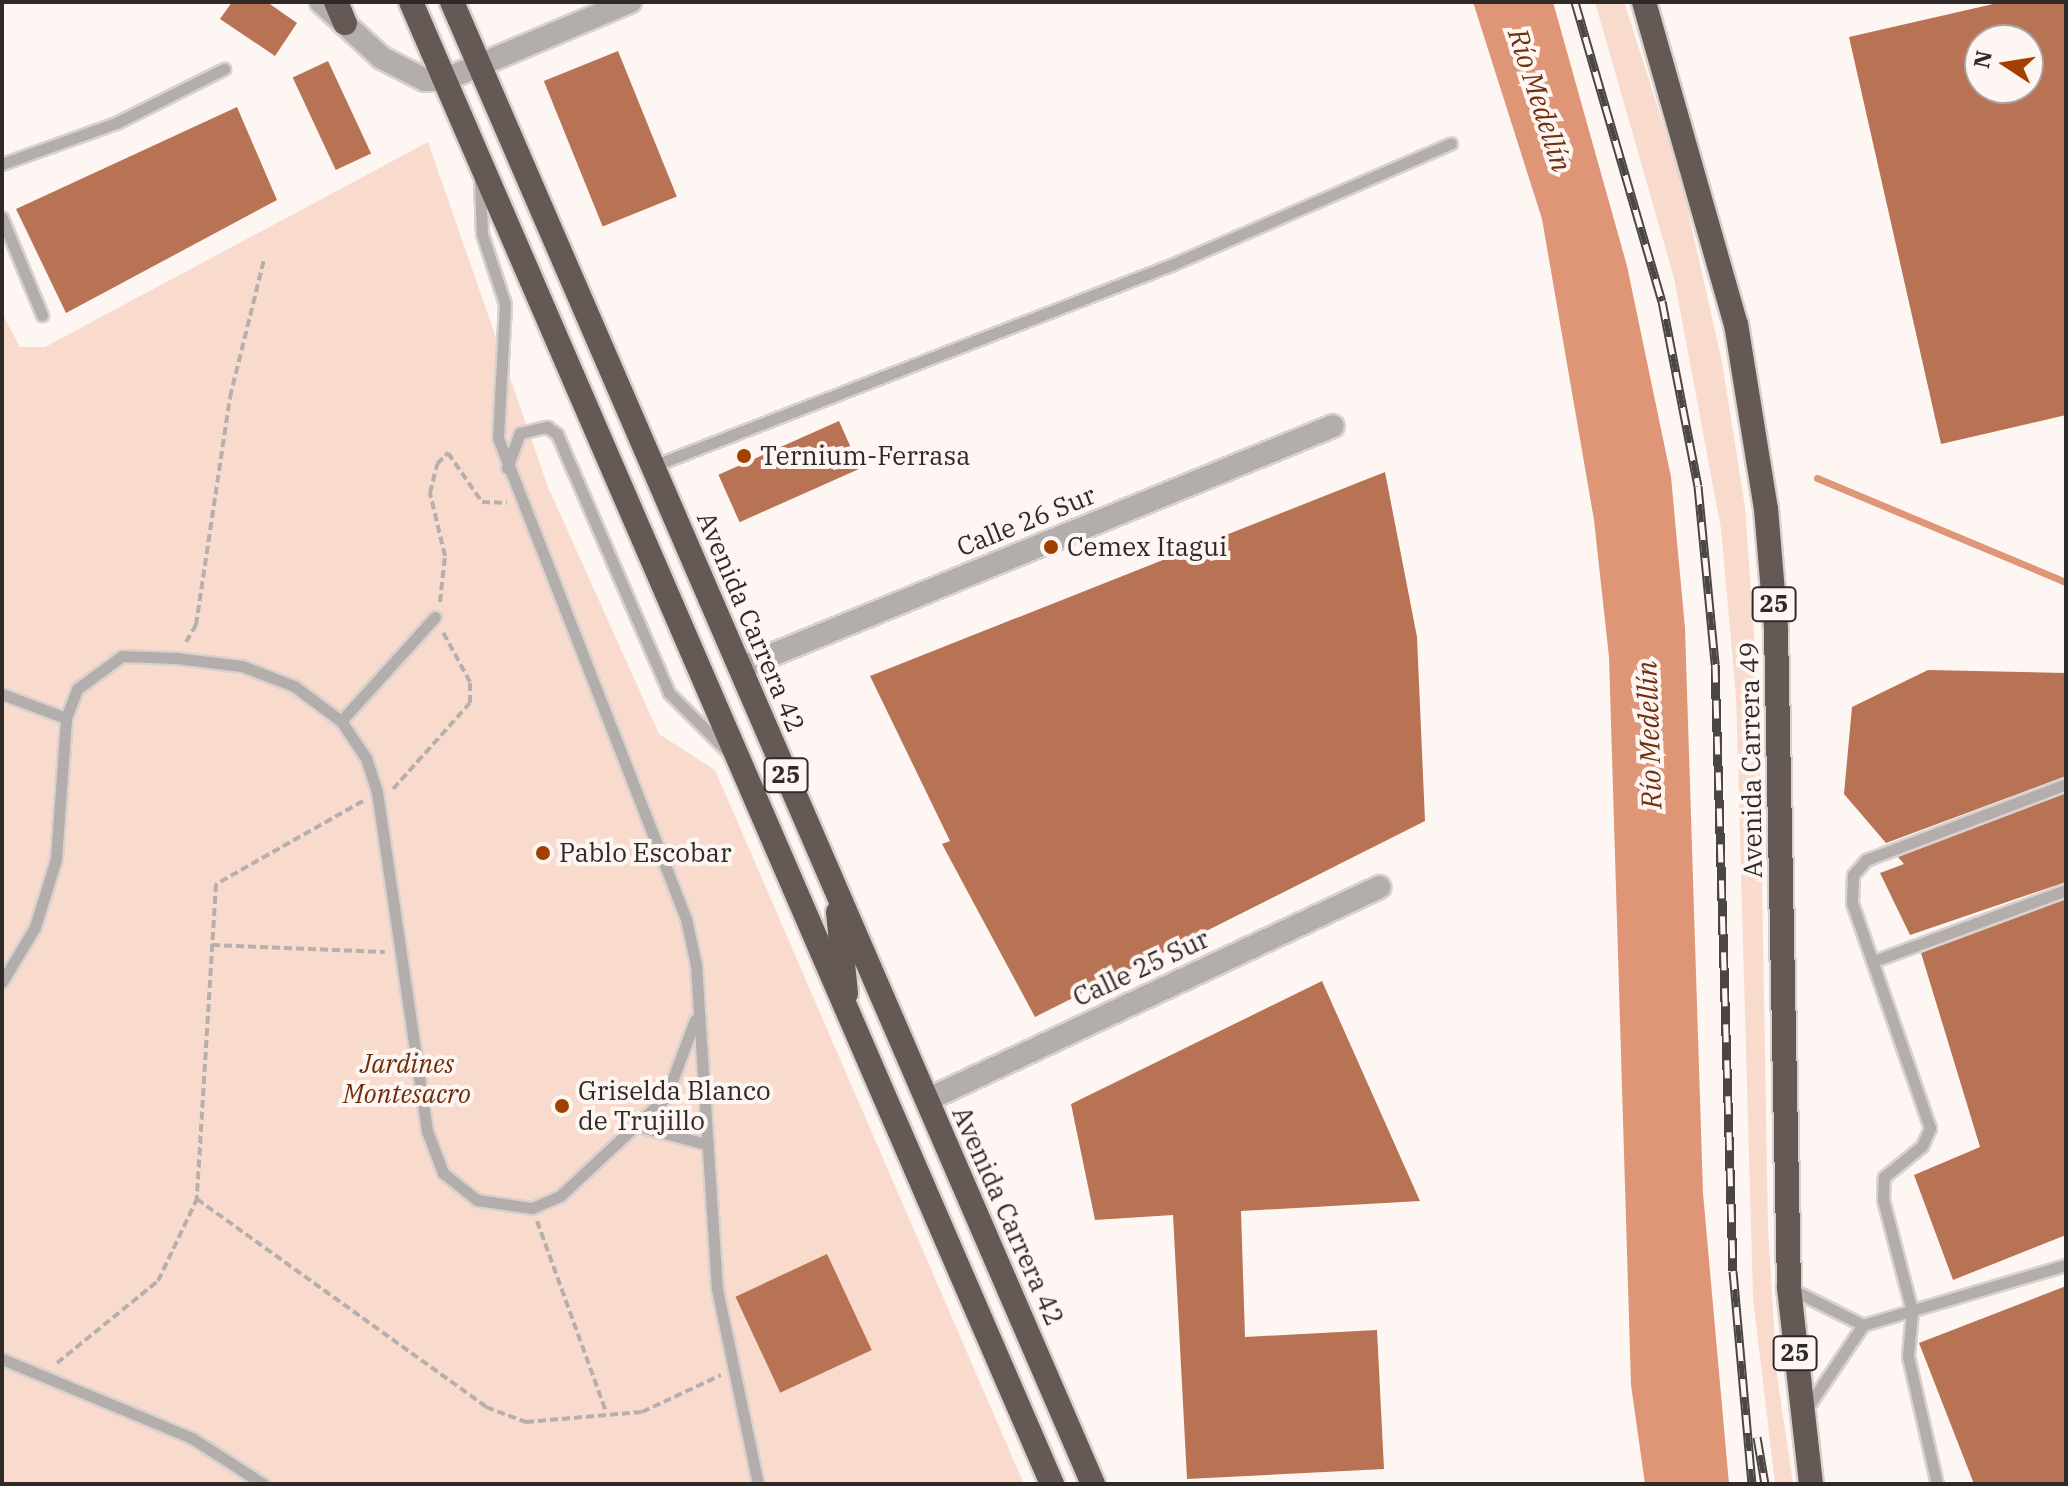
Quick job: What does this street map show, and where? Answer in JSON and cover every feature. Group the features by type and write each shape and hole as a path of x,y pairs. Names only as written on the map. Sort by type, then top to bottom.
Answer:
{"highway":[{"name":"25","path":"411,2 848,1019 1052,1484"},
{"name":"Avenida Carrera 42","path":"452,2 1093,1484"},
{"name":"Avenida Carrera 49","path":"1644,2 1736,324 1766,509 1776,629 1789,1288 1811,1484"},
{"path":"836,889 848,1019"}],"street":[{"path":"321,2 341,12 400,71 444,80 630,2"},
{"name":"Calle 26 Sur","path":"740,668 1333,426"},
{"name":"Calle 25 Sur","path":"927,1100 1379,887"}],"lane":[{"path":"2,164 116,123 224,69"},
{"path":"653,467 1171,265 1451,143"},
{"path":"478,158 482,234 505,304 496,410 507,469 686,919 696,965 695,1020 730,1371 758,1484"},
{"path":"2,218 42,315"},
{"path":"507,469 520,433 547,427 557,434 669,693 737,761"},
{"path":"341,721 435,617"},
{"path":"2,982 35,927 56,859 66,718 97,668 122,656 176,658 242,666 294,686 341,721 377,792 427,1131 443,1173 477,1200 532,1208 560,1196 641,1127 679,1073 695,1020"},
{"path":"2,694 66,718"},
{"path":"1937,1484 1908,1356 1912,1311 1883,1200 1884,1177 1922,1146 1930,1128 1852,903 1853,875 1866,860 2066,784"},
{"path":"1874,961 2066,890"},
{"path":"641,1127 706,1144"},
{"path":"1802,1414 1863,1325 2066,1265"},
{"path":"1789,1288 1863,1325"},
{"path":"2,1359 192,1438 263,1484"}],"path":[{"path":"176,658 196,625 230,397 264,260"},
{"path":"41,1376 158,1281 197,1199 216,884 377,792 398,788 470,703 470,682 435,617 446,574 430,504 437,464 448,453 482,502 517,498"},
{"path":"212,945 402,953"},
{"path":"197,1199 486,1407 526,1422 642,1412 730,1371"},
{"path":"532,1208 606,1413"}],"green space":[{"path":"1595,2 1624,2 1681,180 1722,362 1745,507 1759,705 1768,1229 1777,1375 1793,1484 1775,1484 1753,1298 1736,696 1721,529 1674,278"},
{"name":"Jardines Montesacro","path":"428,142 548,487 659,734 715,770 1024,1484 2,1484 2,313 20,347 45,347"}],"water":[{"name":"Río Medellín","path":"1473,2 1553,2 1627,266 1671,477 1685,628 1703,1193 1729,1484 1645,1484 1631,1385 1609,657 1594,520 1542,219"}],"building":[{"path":"232,2 267,2 297,23 275,56 220,19"},
{"path":"2002,2 2066,2 2066,415 1941,444 1849,37"},
{"path":"618,51 677,197 603,227 544,81"},
{"path":"328,61 371,153 336,170 293,77"},
{"path":"237,107 277,200 66,313 16,209"},
{"path":"839,421 860,469 740,522 718,475"},
{"path":"1385,472 1417,637 1425,821 1035,1017 942,844 950,841 870,676"},
{"path":"1928,670 2066,673 2066,776 1886,843 1844,794 1852,707"},
{"path":"2066,793 2066,882 1910,935 1880,873 1904,864 1898,857"},
{"path":"2066,899 2066,1235 1953,1280 1914,1175 1980,1147 1921,953"},
{"path":"1322,981 1420,1201 1241,1211 1245,1337 1377,1330 1384,1469 1187,1479 1173,1215 1095,1220 1071,1104"},
{"path":"827,1254 872,1350 780,1393 735,1297"},
{"path":"2066,1286 2066,1484 1974,1484 1919,1343"}],"waterway":[{"path":"1817,478 2066,582"}],"railway":[{"path":"1575,2 1662,301 1698,486 1715,664 1733,1271 1752,1484"},
{"path":"1757,1437 1765,1484"}],"place":[{"name":"Ternium-Ferrasa","path":"744,456"},
{"name":"Cemex Itagui","path":"1051,547"},
{"name":"Pablo Escobar","path":"543,853"},
{"name":"Griselda Blanco de Trujillo","path":"562,1106"}]}
